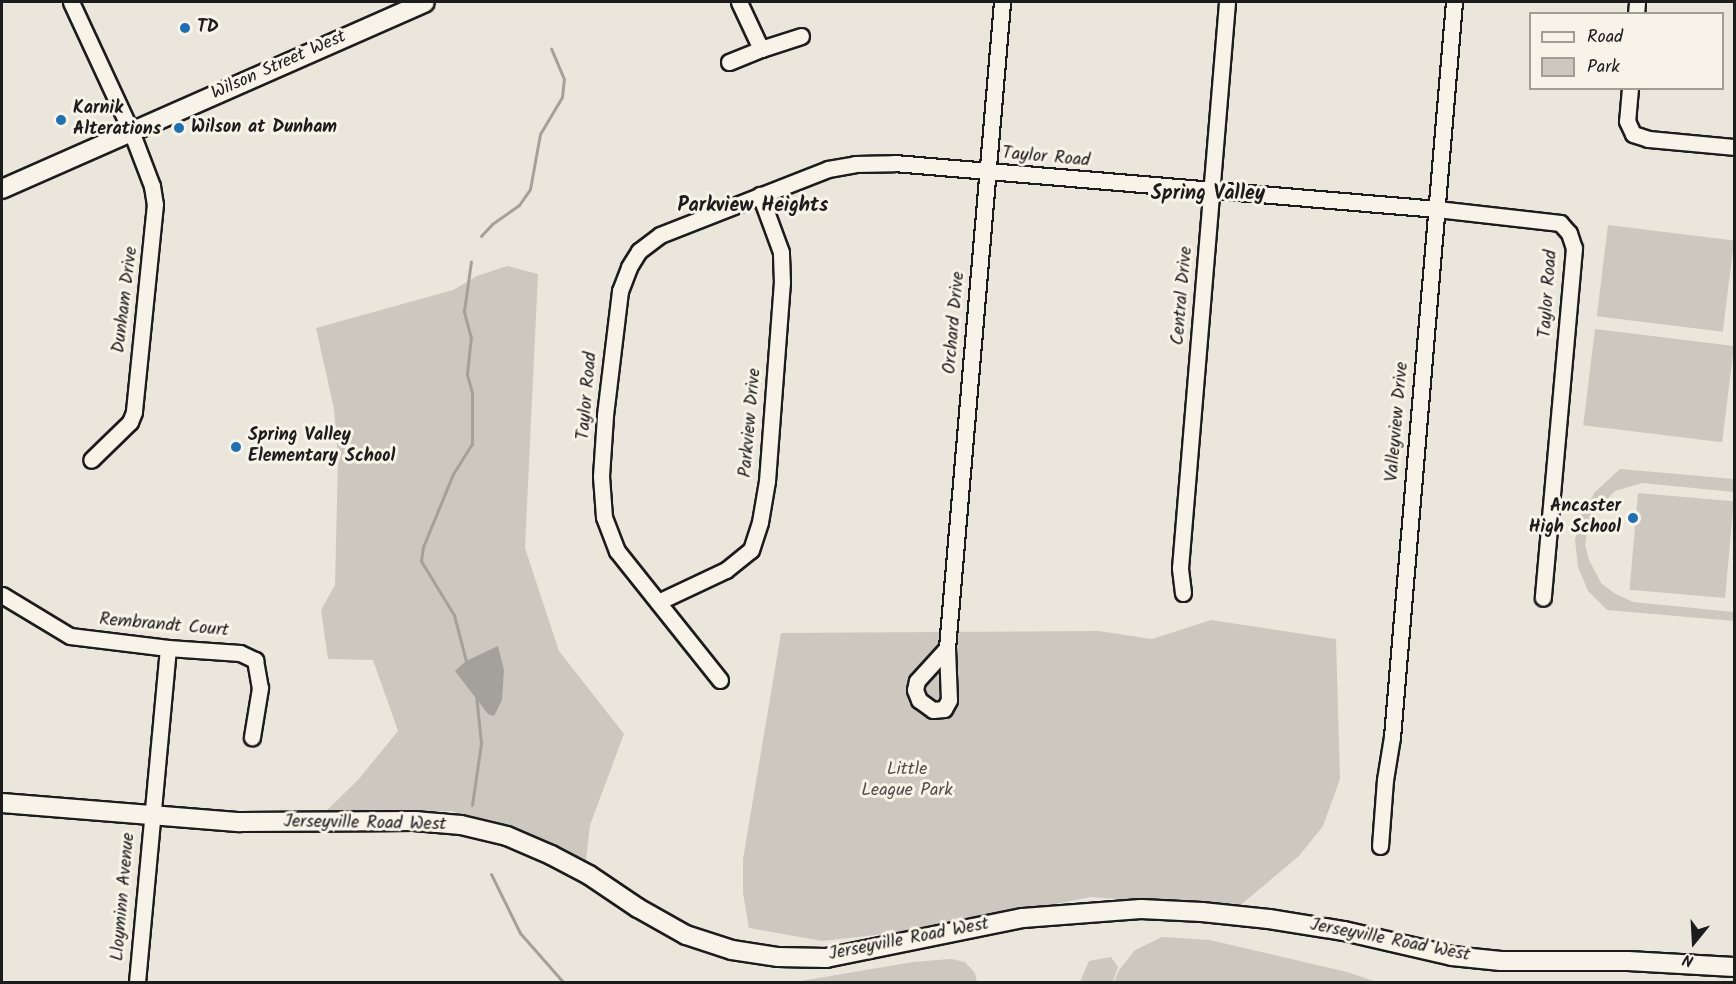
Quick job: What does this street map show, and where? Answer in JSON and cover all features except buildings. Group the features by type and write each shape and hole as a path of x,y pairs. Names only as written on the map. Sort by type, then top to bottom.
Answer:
{"main road":[{"name":"Wilson Street West","path":"2,189 425,2"},
{"name":"Jerseyville Road West","path":"2,803 240,822 414,820 461,825 507,836 551,855 589,875 638,908 686,935 732,950 778,957 826,958 1023,918 1141,909 1269,919 1344,931 1452,956 1501,961 1628,961 1734,968"}],"street":[{"name":"Dunham Drive","path":"71,2 131,131 152,186 155,204 135,404 130,422 91,460"},
{"path":"739,2 761,49"},
{"name":"Orchard Drive","path":"947,648 1002,2"},
{"name":"Central Drive","path":"1183,593 1180,568 1227,2"},
{"name":"Valleyview Drive","path":"1380,846 1385,780 1392,737 1454,2"},
{"path":"729,62 801,36"},
{"path":"1630,90 1627,121 1633,134 1648,140 1734,147"},
{"name":"Taylor Road","path":"720,680 617,551 604,517 602,476 605,415 620,291 629,267 639,251 660,235 828,169 855,164 894,163 987,173 1437,209 1560,223 1569,233 1574,248 1543,598"},
{"name":"Parkview Drive","path":"658,603 726,570 751,550 760,522 767,482 782,283 781,252 760,195"},
{"name":"Rembrandt Court","path":"2,595 70,636 168,648 240,653 255,660 260,688 252,737"},
{"name":"Lloyminn Avenue","path":"137,982 168,648"}],"green space":[{"path":"1608,225 1734,240 1723,332 1597,316"},
{"path":"507,266 538,274 525,548 559,651 624,734 590,825 586,860 577,862 516,831 451,811 359,813 326,811 358,780 398,731 373,660 328,659 321,610 335,585 338,459 334,409 316,328 453,290 477,276","holes":["504,670 488,714 476,695"]},
{"path":"1595,329 1734,346 1722,442 1583,425"},
{"path":"1620,469 1734,479 1734,492 1642,483 1615,491 1594,513 1588,527 1585,545 1589,560 1601,583 1614,593 1633,602 1734,612 1734,621 1607,610 1588,591 1578,567 1575,540 1581,515 1595,492"},
{"path":"1638,493 1734,501 1725,598 1630,590"},
{"name":"Little League Park","path":"1211,620 1336,639 1340,779 1323,826 1299,856 1237,908 1091,897 929,929 822,941 749,928 743,893 743,859 781,633 1098,631 1152,639"},
{"path":"1162,937 1210,940 1347,972 1377,982 1114,982 1119,970 1135,950"},
{"path":"1111,957 1118,967 1113,982 1080,982 1089,961"},
{"path":"951,959 965,962 975,973 977,982 795,982 913,962"}],"shaded area":[{"path":"498,646 504,670 502,700 494,716 488,714 455,671 466,661"}],"waterway":[{"path":"481,236 492,224 519,205 530,189 540,134 562,97 564,79 551,49"},
{"path":"466,661 454,615 421,561 423,547 453,474 472,444 472,393 467,374 471,338 464,311 471,261"},
{"path":"472,805 481,743 476,695"},
{"path":"491,874 520,933 563,982"}],"place":[{"name":"TD","path":"185,28"},
{"name":"Karnik Alterations","path":"61,120"},
{"name":"Wilson at Dunham","path":"179,128"},
{"name":"Spring Valley Elementary School","path":"236,447"},
{"name":"Ancaster High School","path":"1633,518"}],"district":[{"name":"Spring Valley","path":"1208,194"},
{"name":"Parkview Heights","path":"753,206"}]}
